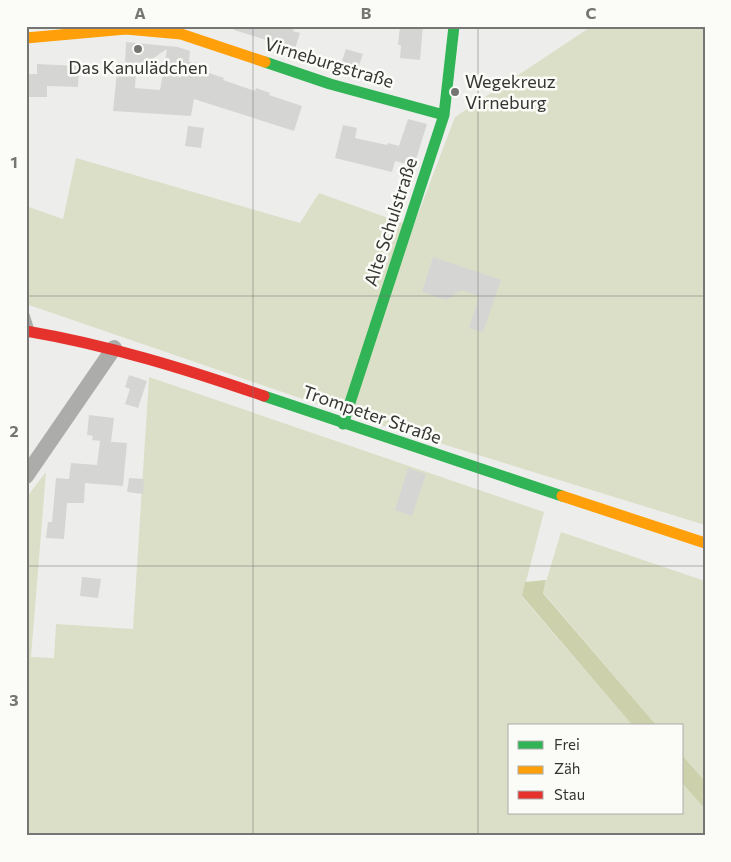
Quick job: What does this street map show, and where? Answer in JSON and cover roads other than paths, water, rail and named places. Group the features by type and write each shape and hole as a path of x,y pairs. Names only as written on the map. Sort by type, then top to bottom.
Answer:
{"street":[{"name":"Alte Schulstraße","path":"343,424 444,115 454,26"},
{"name":"Virneburgstraße","path":"26,38 126,29 182,34 330,84 444,115"},
{"name":"Trompeter Straße","path":"28,331 58,335 114,348 178,366 343,424 705,542"},
{"path":"26,476 114,348"}],"lane":[{"path":"26,316 28,331"}],"place":[{"name":"Das Kanulädchen","path":"138,49"},
{"name":"Wegekreuz Virneburg","path":"455,92"}]}
